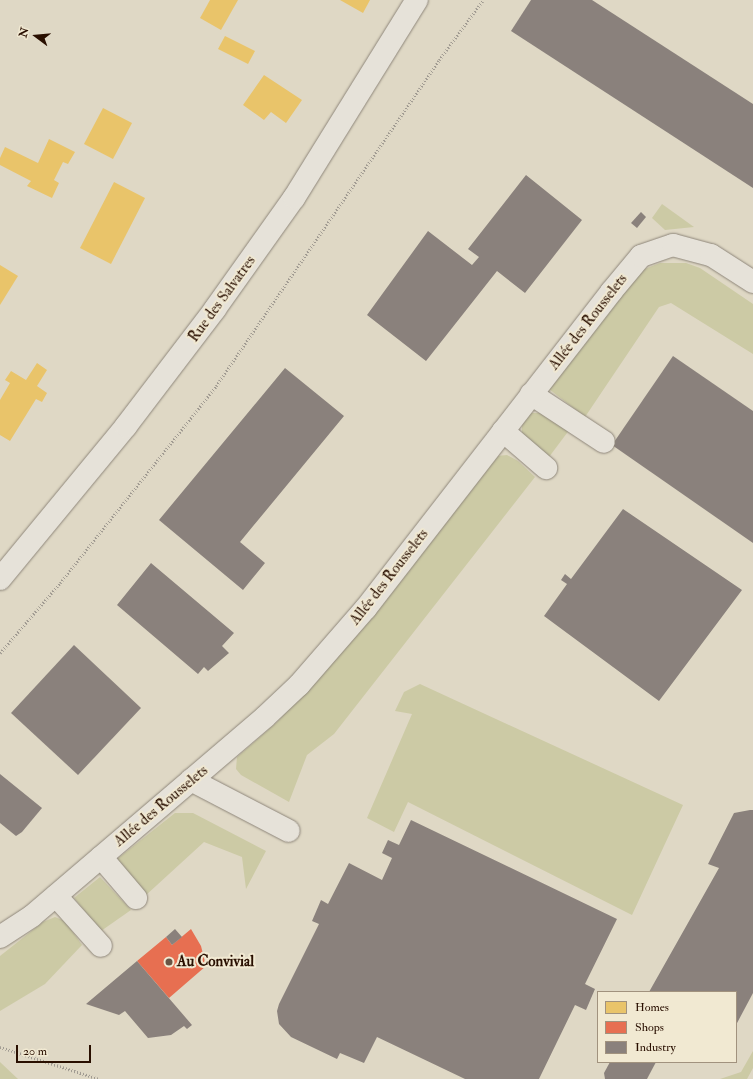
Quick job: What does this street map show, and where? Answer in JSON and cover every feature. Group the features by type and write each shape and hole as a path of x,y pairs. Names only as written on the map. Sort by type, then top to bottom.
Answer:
{"street":[{"name":"Rue des Salvatres","path":"0,579 126,426 220,302 294,198 417,0"},
{"name":"Allée des Rousselets","path":"0,937 32,916 56,896 266,717 299,685 366,608 641,256 673,245 715,249 753,282"},
{"path":"532,394 604,442"},
{"path":"503,432 546,468"},
{"path":"191,780 289,831"},
{"path":"101,857 136,898"},
{"path":"56,896 101,946"}],"path":[{"path":"0,653 60,583 216,386 439,60 483,0"},
{"path":"0,1048 99,1079"}],"shaded area":[{"path":"662,204 694,227 665,230 652,218"},
{"path":"660,263 686,263 700,268 753,304 753,354 671,303 659,307 585,417 549,389 637,272"},
{"path":"529,413 542,413 570,429 549,457 522,433 522,420"},
{"path":"507,455 518,461 535,477 334,734 307,755 289,802 241,775 236,769 237,757 277,722 326,669 497,456"},
{"path":"420,684 683,805 632,915 408,802 394,832 367,818 412,714 395,711 404,692"},
{"path":"175,813 193,813 266,851 246,889 242,857 204,842 145,896 117,859"},
{"path":"100,877 131,910 101,931 74,898"},
{"path":"55,917 65,921 82,945 45,984 0,1011 0,956 43,922"},
{"path":"753,1051 753,1068 747,1079 720,1079 741,1072"},
{"path":"0,1062 18,1079 0,1079"}],"building: Homes":[{"path":"210,0 238,0 221,30 200,18"},
{"path":"340,0 370,0 363,13"},
{"path":"225,36 255,51 248,64 218,49"},
{"path":"264,75 302,100 286,123 271,112 264,120 243,105"},
{"path":"103,108 132,123 113,159 84,144"},
{"path":"49,139 75,152 68,164 63,162 54,180 59,183 52,198 27,186 31,181 0,165 0,158 5,147 38,163"},
{"path":"114,182 145,198 111,264 80,248"},
{"path":"0,265 18,276 0,305"},
{"path":"37,363 47,370 37,386 47,393 42,402 36,399 10,441 0,435 0,400 10,383 5,380 11,371 26,380"}],"building: Shops":[{"path":"191,929 201,946 206,966 169,998 137,961 166,937 172,945"}],"building: Industry":[{"path":"531,0 592,0 753,104 753,188 511,31"},
{"path":"526,175 582,220 525,293 497,271 426,361 367,315 428,231 472,265 479,257 468,249"},
{"path":"641,212 646,217 637,228 631,223"},
{"path":"673,356 753,411 753,543 612,445"},
{"path":"285,368 344,416 240,542 265,563 243,590 159,520"},
{"path":"623,509 742,590 659,701 544,616 567,584 561,580 565,574 571,579"},
{"path":"151,563 234,633 222,646 229,653 208,671 204,667 198,674 117,605"},
{"path":"74,645 141,708 78,775 11,713"},
{"path":"0,774 42,808 22,832 16,836 0,823"},
{"path":"753,810 753,993 737,1023 737,991 650,991 719,868 708,864 734,813"},
{"path":"411,820 617,919 585,984 595,989 586,1010 575,1005 539,1079 465,1079 377,1037 364,1063 340,1053 337,1059 291,1037 279,1024 277,1011 279,1004 319,924 312,921 321,900 328,904 349,863 382,880 392,858 382,853 388,840 399,845"},
{"path":"175,929 182,937 172,945 166,937"},
{"path":"137,961 192,1025 187,1029 184,1026 171,1035 148,1038 125,1011 119,1015 86,1004"},
{"path":"609,1063 655,1063 647,1079 605,1079 604,1073"}],"place":[{"name":"Au Convivial","path":"169,962"}]}
